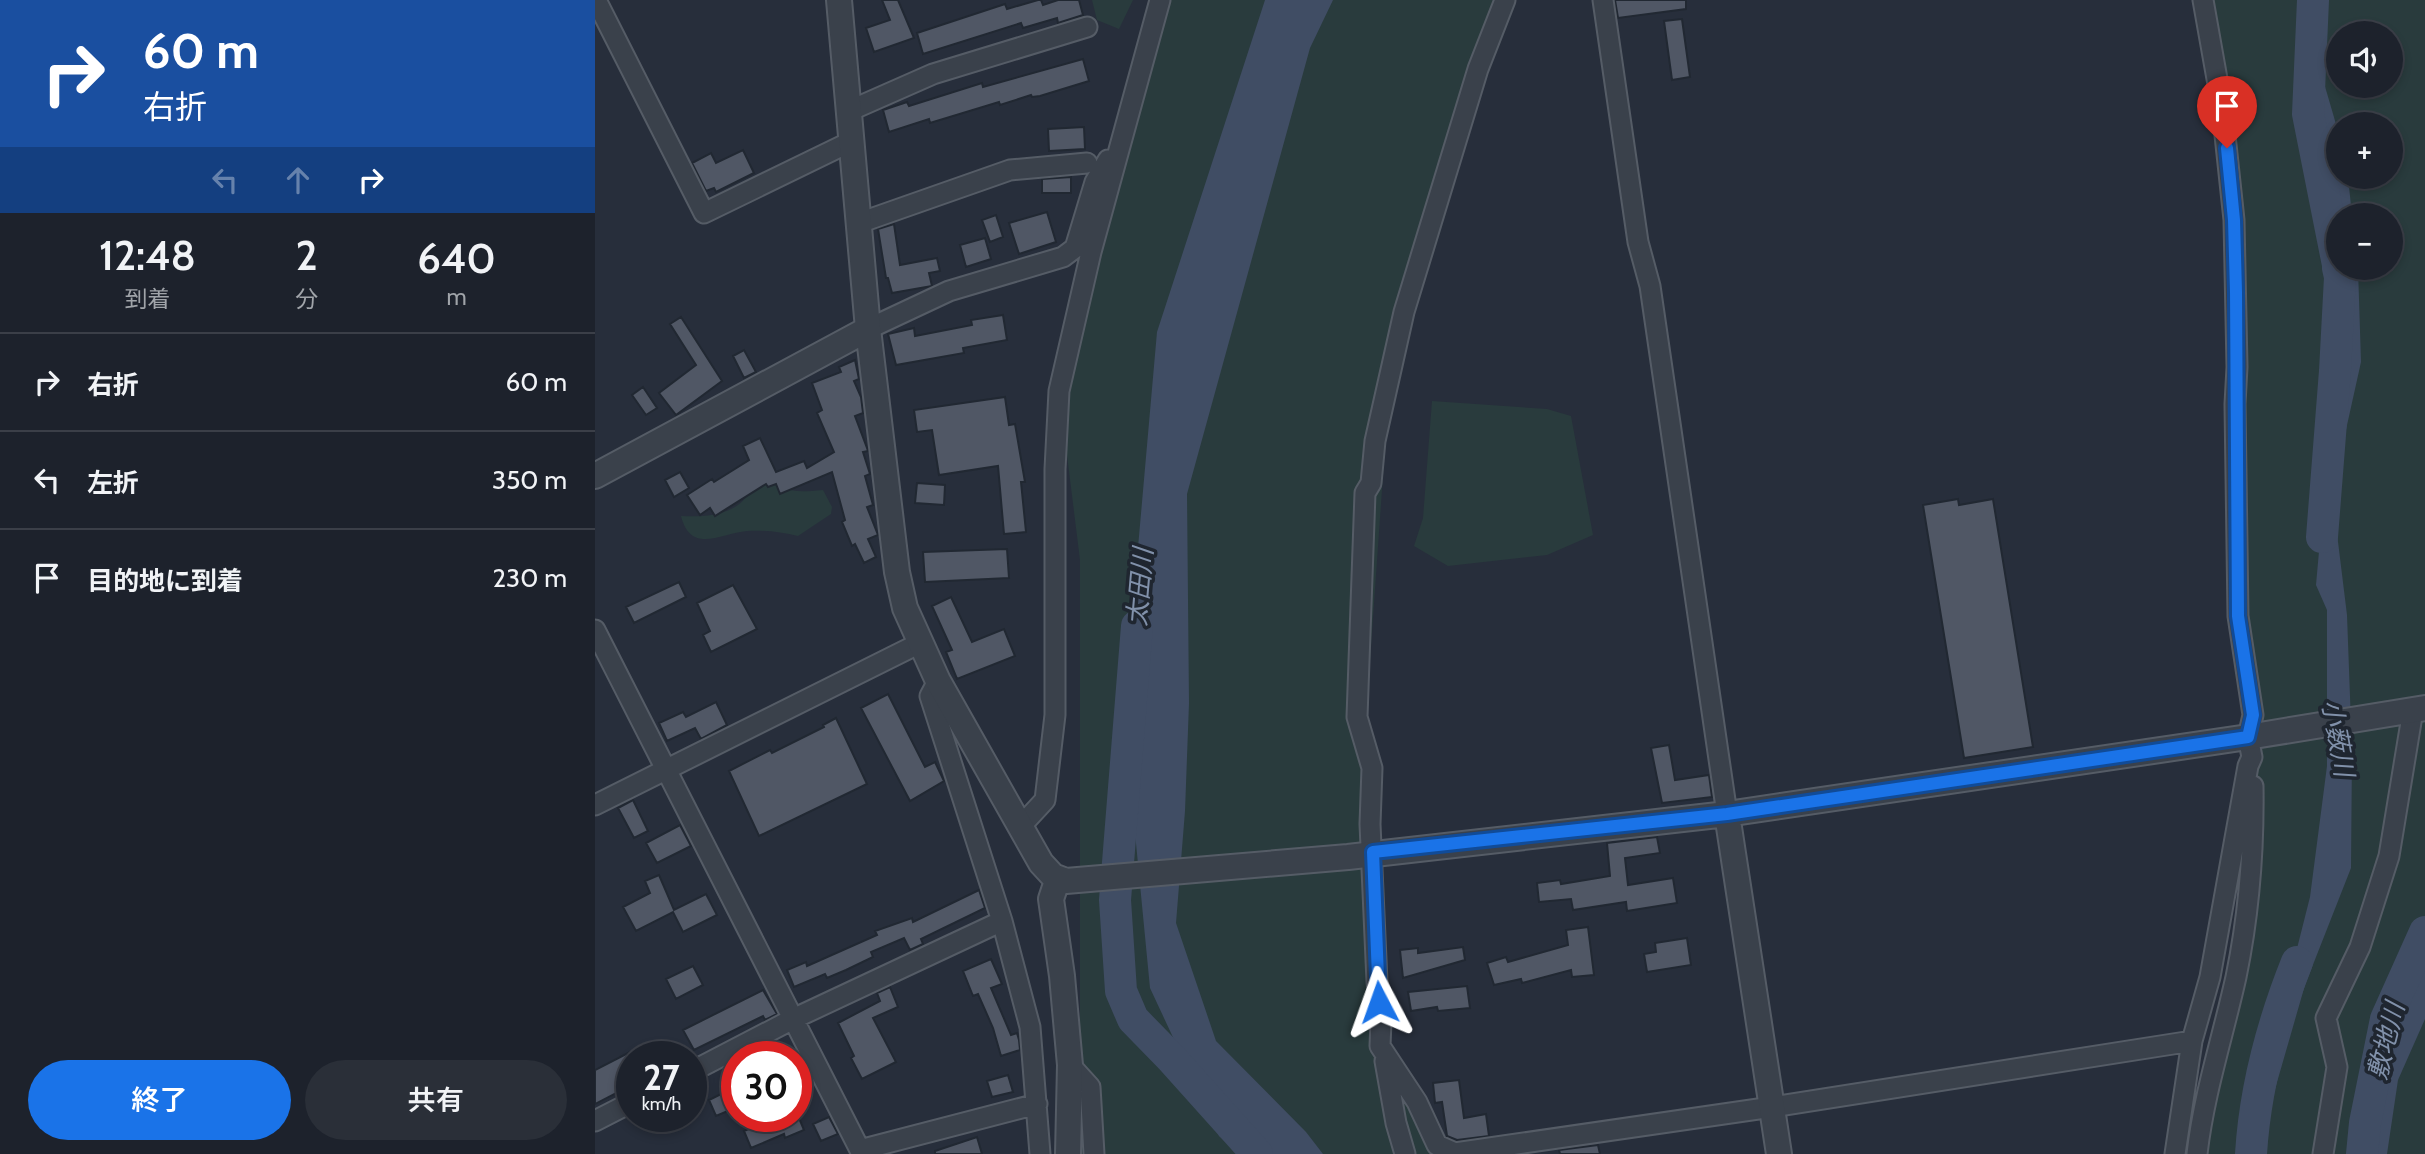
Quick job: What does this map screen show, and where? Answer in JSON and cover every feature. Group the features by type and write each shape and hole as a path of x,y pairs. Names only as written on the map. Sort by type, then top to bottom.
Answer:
{"street":[{"path":"596,0 705,214 852,141"},
{"path":"839,0 868,329 897,572 905,608 938,681 1041,863 1062,879 1348,857 1373,852 1727,814 2250,747 2416,709 2389,856 2360,947 2326,1018 2337,1067 2323,1154"},
{"path":"1020,827 1045,800 1055,715 1055,469 1059,391 1091,251 1160,0"},
{"path":"1505,0 1478,69 1404,312 1375,441 1371,483 1365,493 1357,717 1372,768 1370,824 1381,1021 1380,1046 1417,1102 1437,1145 1455,1153 1772,1107 2192,1041"},
{"path":"1604,0 1638,242 1652,299 1779,1154"},
{"path":"2175,1154 2192,1041 2210,976 2246,778 2253,715 2238,616 2234,220 2222,107 2203,0"},
{"path":"849,111 933,74 1087,27"},
{"path":"595,476 868,329 949,291 1063,257 1075,248 1094,183 1121,137"},
{"path":"859,223 1010,170 1087,163"},
{"path":"595,630 861,1152 1038,1104"},
{"path":"595,805 920,643"},
{"path":"938,681 930,696 1002,920 1030,1027 1040,1154"},
{"path":"2197,1154 2205,1101 2236,976 2246,906 2254,835 2250,747"},
{"path":"1062,879 1051,899 1062,976 1070,1065 1068,1154"},
{"path":"707,1064 793,1019 1002,920"},
{"path":"1384,1053 1396,1123 1405,1154"},
{"path":"1070,1065 1090,1087 1094,1154"},
{"path":"595,1122 616,1111"}],"shaded area":[{"path":"1092,0 1133,0 1119,29 1097,20"},
{"path":"1161,0 1506,0 1390,376 1363,760 1381,1021 1442,1154 1080,1154 1080,560 1059,391"},
{"path":"2208,0 2425,0 2425,1154 2200,1154 2243,931 2248,737 2234,242"},
{"path":"1432,401 1547,409 1571,416 1593,535 1547,555 1448,566 1414,546 1423,518"},
{"path":"757,470 780,487 794,491 823,490 832,507 831,514 798,536 760,531 708,539 692,535 681,516 728,511 743,501 749,493"}],"water":[{"path":"1265,0 1333,0 1310,48 1187,494 1189,703 1185,811 1176,923 1216,1041 1306,1132 1323,1154 1239,1154 1219,1136 1150,988 1133,812 1134,593 1157,332"},
{"path":"2300,0 2327,0 2317,59 2326,98 2328,98 2332,112 2326,112 2326,189 2349,189 2351,203 2329,203 2296,65"},
{"path":"2335,280 2358,280 2361,362 2332,493 2347,615 2352,751 2351,868 2305,985 2273,1096 2265,1154 2249,1154 2310,897 2327,766 2327,610 2316,585 2337,351"},
{"path":"2425,937 2425,1019 2398,1080 2387,1154 2362,1154 2364,1094 2394,1003"}],"building":[{"path":"882,0 898,0 914,38 874,52 866,28 890,20"},
{"path":"1041,0 1043,5 1058,0 1079,0 1083,15 1058,23 1057,18 1023,28 1021,23 923,54 917,33 1005,4 1007,9"},
{"path":"1615,0 1686,0 1686,9 1618,18"},
{"path":"1682,19 1690,77 1672,80 1664,21"},
{"path":"1083,59 1089,81 1040,96 1031,95 1000,105 999,102 930,123 929,119 889,132 883,110 907,102 909,106 982,83 983,87"},
{"path":"1084,127 1085,149 1049,151 1048,129"},
{"path":"743,150 754,173 716,192 714,188 706,191 692,163 711,153 716,163"},
{"path":"1071,177 1071,193 1042,193 1042,179"},
{"path":"1047,212 1056,242 1019,254 1009,223"},
{"path":"996,215 1003,237 990,242 982,220"},
{"path":"894,224 900,265 937,258 940,271 929,273 932,286 892,293 886,278 878,229"},
{"path":"985,238 991,259 966,267 960,245"},
{"path":"1003,315 1007,340 963,348 964,353 896,365 888,334 914,328 915,336 972,325 971,320"},
{"path":"681,317 722,381 676,415 659,393 696,365 670,324"},
{"path":"744,350 756,372 744,378 733,356"},
{"path":"855,360 859,379 854,381 861,397 863,413 855,416 868,451 863,452 870,474 865,476 873,505 867,507 878,535 868,539 876,557 864,563 855,544 852,546 842,522 845,520 832,472 780,494 776,484 768,487 766,484 715,516 710,508 700,515 687,495 749,460 743,446 760,438 776,472 804,461 807,468 834,452 817,413 822,410 812,383 841,372 839,367"},
{"path":"643,387 657,408 646,415 632,395"},
{"path":"1005,397 1009,425 1015,424 1025,482 1021,482 1026,532 1004,534 998,466 939,475 932,430 917,432 914,410"},
{"path":"680,472 689,488 674,497 665,480"},
{"path":"917,483 945,485 944,505 915,503"},
{"path":"1958,499 1959,505 1993,499 2033,747 1964,758 1923,505"},
{"path":"1007,549 1009,578 925,582 923,552"},
{"path":"679,582 686,597 634,623 626,607"},
{"path":"733,585 757,629 711,652 703,635 710,631 697,603"},
{"path":"951,597 972,642 1004,629 1015,656 957,679 946,652 952,650 932,606"},
{"path":"888,694 925,767 935,762 944,781 910,801 861,708"},
{"path":"716,702 727,725 701,739 695,728 667,741 659,723 683,712 686,717"},
{"path":"836,718 867,784 759,836 729,771 770,750 772,753 824,727 823,725"},
{"path":"1669,745 1675,780 1709,775 1712,797 1662,803 1651,748"},
{"path":"633,800 648,831 634,838 618,808"},
{"path":"680,825 691,846 657,863 646,843"},
{"path":"1657,837 1660,853 1625,858 1628,885 1673,878 1677,903 1627,911 1626,902 1573,910 1571,899 1539,902 1537,883 1560,880 1561,884 1610,876 1607,843"},
{"path":"659,875 674,910 706,894 717,915 683,932 673,912 636,931 623,907 650,893 645,881"},
{"path":"979,890 985,908 921,939 923,944 910,950 904,938 871,952 873,957 846,970 827,978 825,974 794,987 787,970 806,962 807,966 877,935 875,931 912,918 913,922"},
{"path":"1588,927 1594,975 1572,977 1571,970 1522,983 1521,979 1494,985 1487,963 1506,957 1508,962 1568,945 1566,930"},
{"path":"1687,938 1691,965 1647,972 1644,954 1656,952 1655,943"},
{"path":"1463,947 1465,960 1403,978 1400,950 1418,948 1418,953"},
{"path":"991,959 1002,984 991,988 1011,1035 1017,1033 1019,1040 1020,1050 1001,1056 993,1028 978,994 973,996 963,971"},
{"path":"693,966 703,985 676,999 666,979"},
{"path":"1467,986 1470,1008 1438,1011 1437,1007 1411,1011 1408,992"},
{"path":"890,987 898,1007 873,1018 896,1062 862,1079 838,1023 880,1001 877,993"},
{"path":"763,990 777,1014 765,1020 763,1016 707,1044 707,1041 689,1041 683,1030"},
{"path":"616,1059 616,1093 595,1104 595,1070"},
{"path":"1008,1075 1013,1092 992,1097 987,1081"},
{"path":"1459,1080 1464,1118 1486,1114 1489,1136 1457,1140 1447,1136 1442,1102 1435,1103 1433,1083"},
{"path":"721,1094 721,1114 716,1116 709,1100"},
{"path":"829,1117 838,1134 821,1141 813,1124"},
{"path":"744,1132 799,1132 785,1138 784,1134 751,1148"},
{"path":"977,1137 982,1154 935,1154 935,1151"},
{"path":"1598,1145 1600,1154 1560,1154 1559,1150"}],"waterway":[{"name":"小薮川","path":"2313,0 2308,114 2326,205"},
{"name":"小薮川","path":"2322,537 2340,280"},
{"name":"太田川","path":"1137,626 1115,900 1121,991 1133,1019 1257,1154"},
{"name":"敷地川","path":"2362,1154 2365,1123 2386,1019 2425,932"},
{"name":"小薮川","path":"2251,1154 2267,1056 2280,1008 2297,962"}],"route":[{"path":"1379,1002 1373,852 1727,814 2248,737 2253,715 2238,616 2236,292 2234,220 2227,148"}]}
